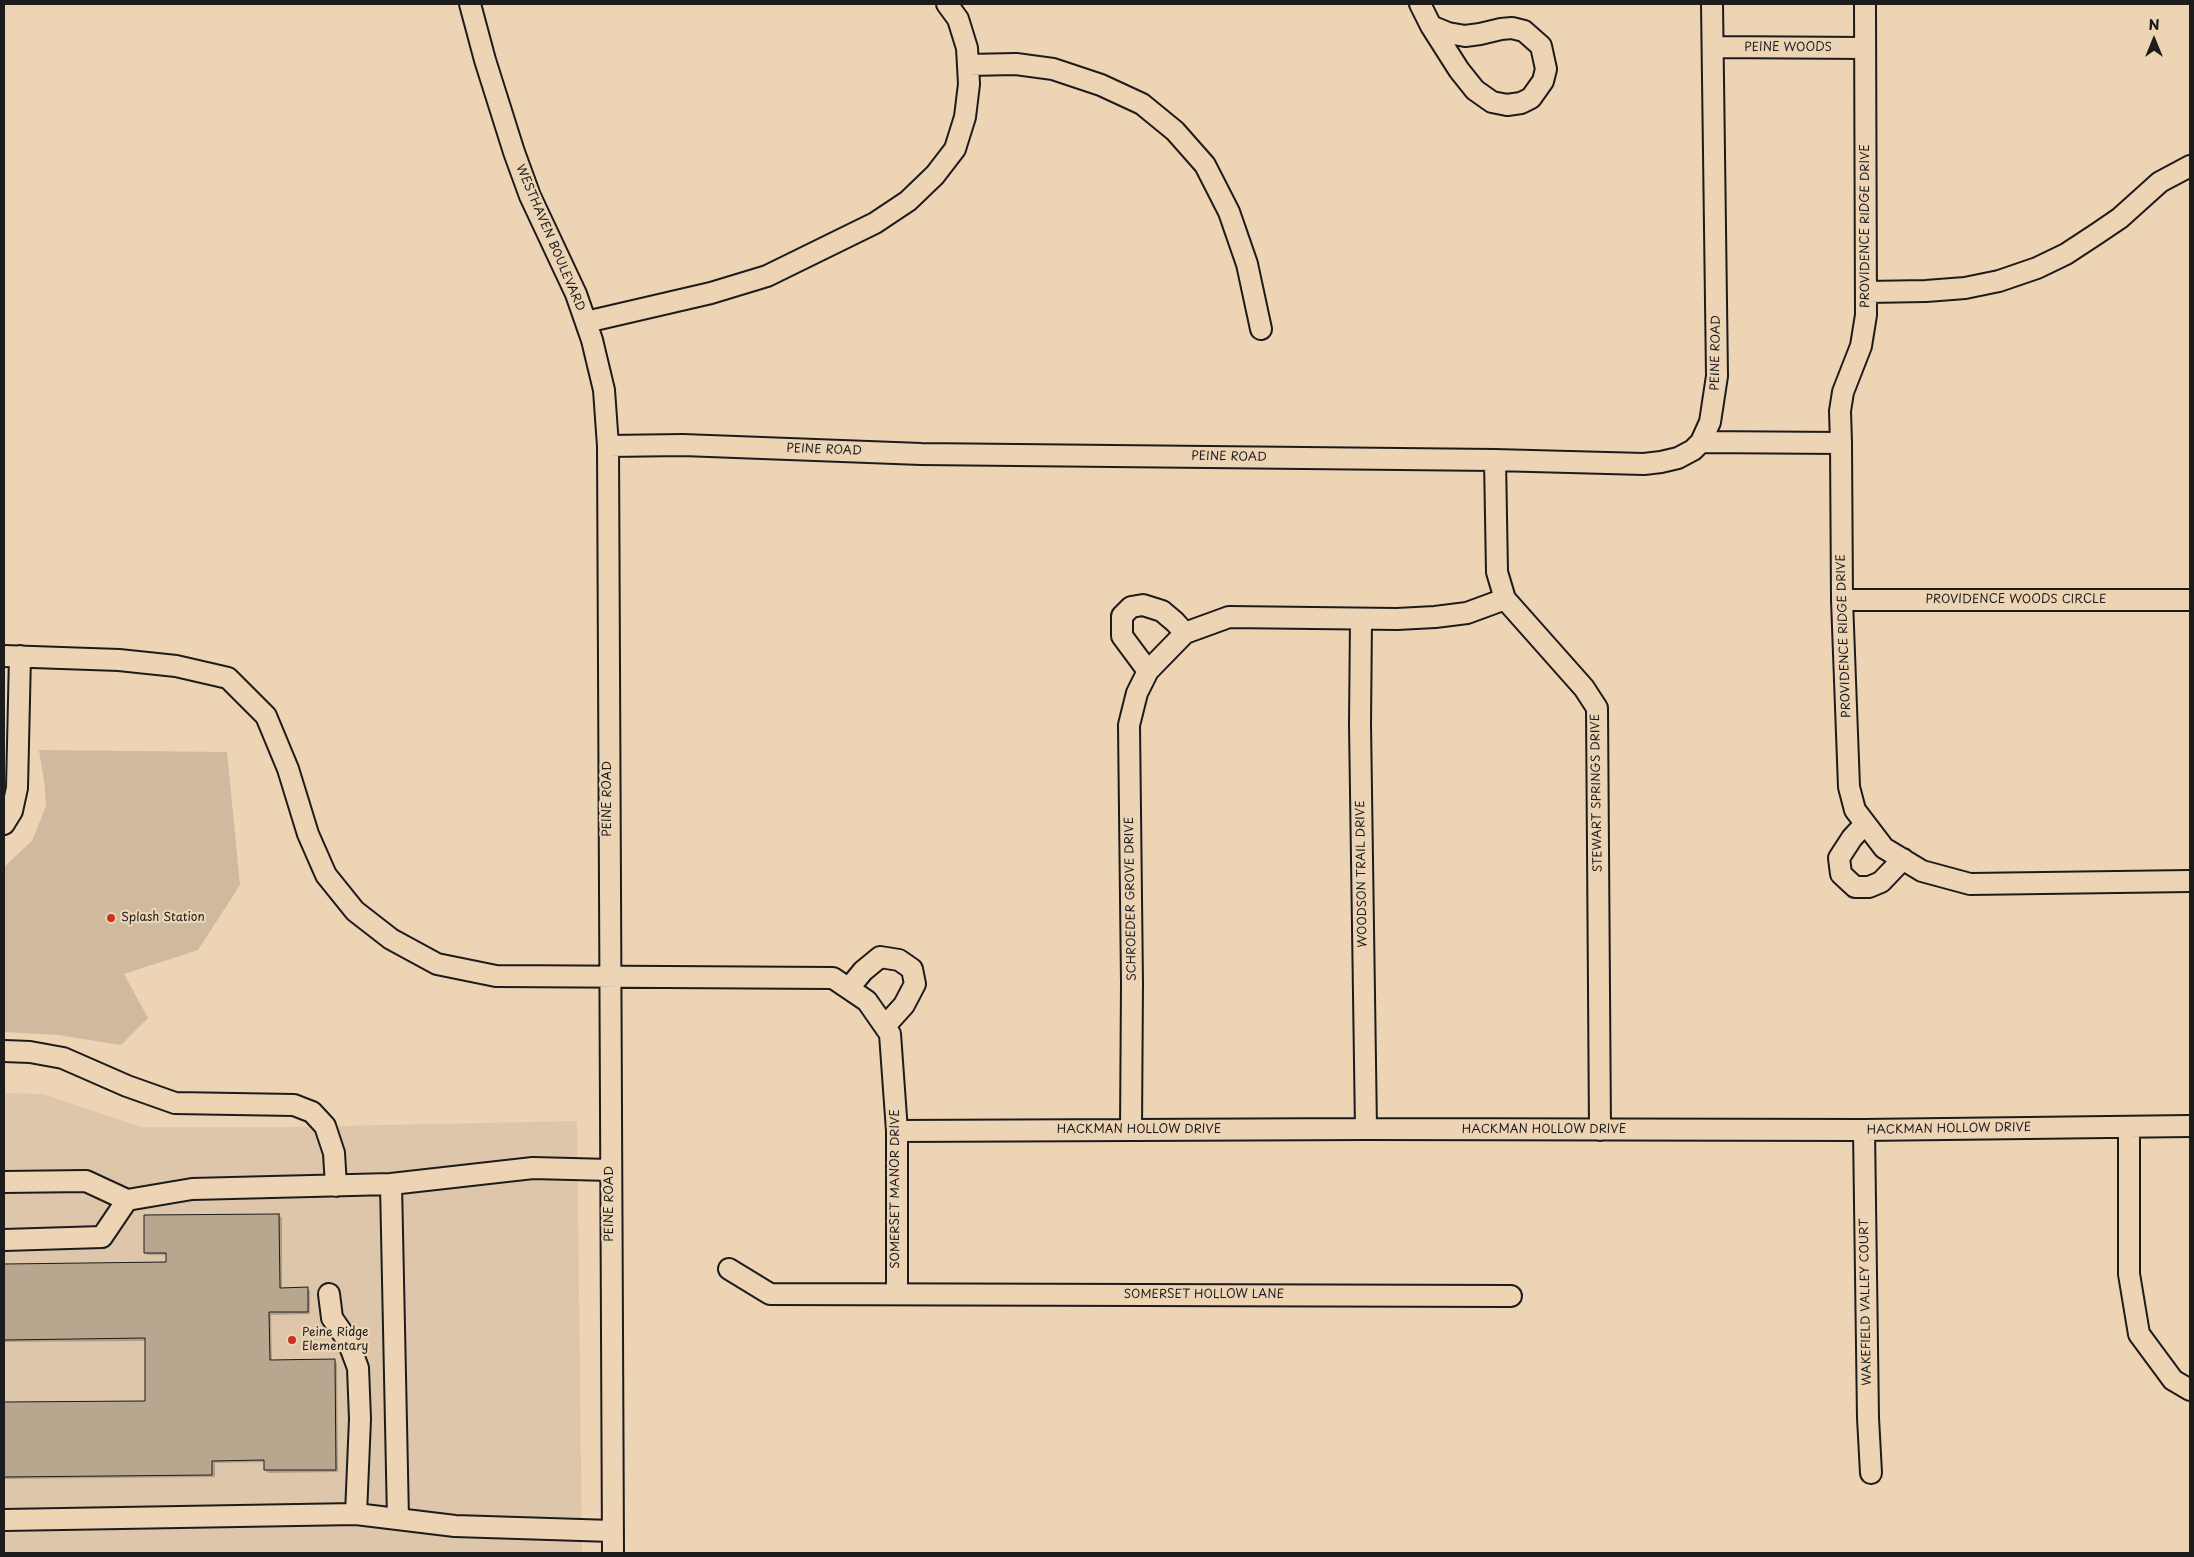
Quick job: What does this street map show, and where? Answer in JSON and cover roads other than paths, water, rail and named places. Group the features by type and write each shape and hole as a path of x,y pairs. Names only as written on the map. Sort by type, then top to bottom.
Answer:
{"street":[{"name":"WESTHAVEN BOULEVARD","path":"470,4 485,60 530,196 576,294 586,322 604,390 608,446"},
{"path":"586,322 712,293 767,276 875,223 908,201 935,175 955,149 965,117 970,84 967,48 958,18 947,4"},
{"path":"1420,4 1431,26 1459,70 1475,90 1492,102 1507,105 1521,103 1531,98 1538,90 1546,69 1545,57 1541,46 1524,31 1501,28 1464,36 1448,33 1431,26"},
{"name":"PEINE ROAD","path":"613,1553 608,446 682,445 921,454 1496,460 1644,464 1678,458 1693,450 1701,442 1710,422 1717,376 1712,4"},
{"name":"PROVIDENCE RIDGE DRIVE","path":"1865,4 1867,292 1863,337 1844,392 1840,411 1842,600 1849,787 1855,810 1884,848 1922,871 1970,884 2190,881"},
{"name":"PEINE WOODS","path":"1713,47 1864,48"},
{"path":"968,65 1016,64 1053,69 1101,84 1142,104 1175,131 1205,165 1229,212 1247,264 1261,329"},
{"path":"1867,292 1926,292 1965,288 1999,281 2037,268 2066,254 2098,233 2120,218 2160,182 2190,166"},
{"path":"1701,442 1841,443"},
{"name":"STEWART SPRINGS DRIVE","path":"1496,460 1497,572 1505,599 1584,688 1597,708 1600,1130"},
{"name":"SCHROEDER GROVE DRIVE","path":"1131,1130 1132,983 1129,725 1137,693 1148,672 1185,634 1229,617 1397,619 1451,616 1467,613 1505,599"},
{"name":"PROVIDENCE WOODS CIRCLE","path":"1842,600 2190,600"},
{"path":"1148,672 1122,636 1122,616 1131,607 1143,604 1162,611 1185,634"},
{"name":"WOODSON TRAIL DRIVE","path":"1361,618 1360,724 1366,1129"},
{"path":"4,824 12,810 17,788 12,656"},
{"name":"SOMERSET MANOR DRIVE","path":"12,656 119,660 166,664 228,678 266,716 288,769 308,834 326,875 355,911 391,939 437,964 496,976 833,978 867,1001 890,1034 898,1131 897,1294"},
{"path":"1865,824 1852,838 1839,858 1841,874 1855,887 1869,887 1882,882 1903,859"},
{"path":"848,988 863,971 880,957 899,960 912,969 915,984 904,1005 884,1026"},
{"path":"4,1051 30,1052 63,1058 127,1086 175,1103 294,1105 312,1112 325,1126 334,1153 336,1186"},
{"name":"HACKMAN HOLLOW DRIVE","path":"898,1131 1366,1129 1864,1130 2190,1126"},
{"path":"2129,1127 2129,1274 2140,1334 2173,1380 2190,1390"},
{"name":"WAKEFIELD VALLEY COURT","path":"1864,1130 1868,1408 1871,1473"},
{"path":"4,1182 86,1181 127,1200 192,1189 392,1184 533,1168 610,1170"},
{"path":"392,1184 398,1519"},
{"path":"4,1240 102,1237 127,1200"},
{"name":"SOMERSET HOLLOW LANE","path":"729,1269 770,1294 1511,1296"},
{"path":"329,1294 332,1318 348,1341 358,1368 360,1419 356,1514"},
{"path":"4,1520 356,1514 455,1526 612,1531"}],"place":[{"name":"Splash Station","path":"111,918"},
{"name":"Peine Ridge Elementary","path":"292,1340"}]}
